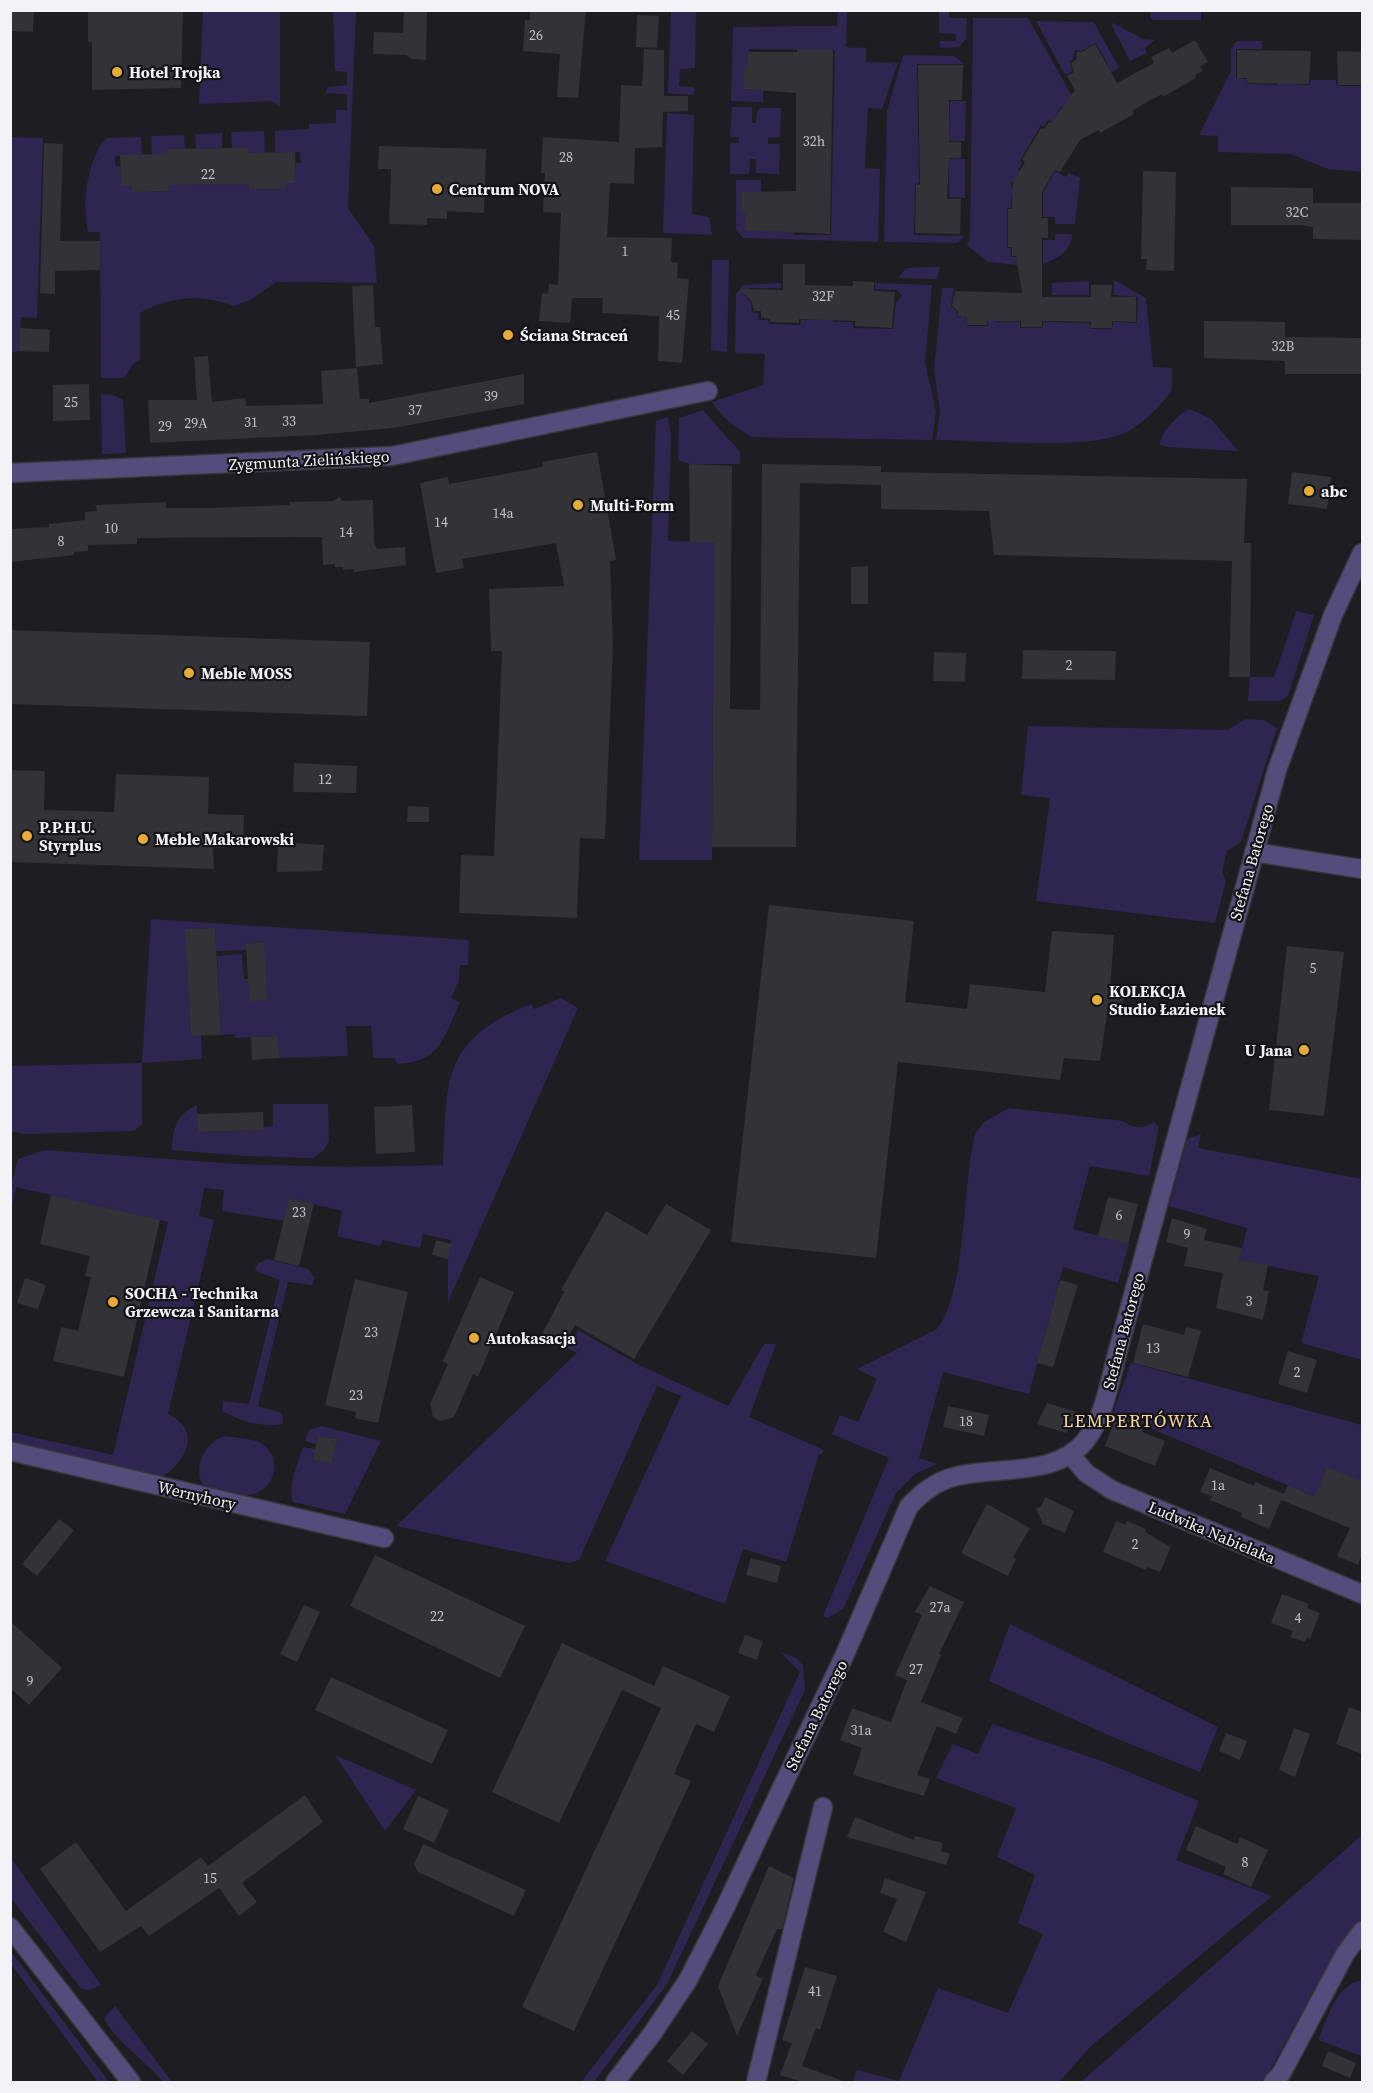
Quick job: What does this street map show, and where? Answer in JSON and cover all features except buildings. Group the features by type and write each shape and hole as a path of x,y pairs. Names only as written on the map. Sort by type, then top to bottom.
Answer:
{"street":[{"name":"Zygmunta Zielińskiego","path":"10,473 392,456 708,391"},
{"name":"Stefana Batorego","path":"615,2082 652,2034 688,1980 846,1652 909,1506 927,1489 948,1479 1047,1464 1071,1455 1091,1434 1102,1408 1277,770 1332,615 1362,553"},
{"path":"1254,852 1362,869"},
{"name":"Wernyhory","path":"10,1451 384,1538"},
{"name":"Ludwika Nabielaka","path":"1071,1455 1086,1473 1112,1490 1362,1594"},
{"path":"756,2082 823,1807"},
{"path":"10,1927 130,2082"},
{"path":"1273,2082 1281,2074 1310,2023 1344,1954 1362,1931"}],"shaded area":[{"path":"203,11 280,11 280,107 272,101 199,104"},
{"path":"333,11 356,11 348,208 374,246 377,283 276,282 250,300 234,306 198,298 174,300 151,307 140,313 140,360 134,363 124,378 101,378 100,232 88,232 85,210 89,176 101,144 106,138 141,137 142,155 115,156 115,166 120,166 121,186 132,186 132,192 153,188 154,192 168,191 168,185 249,184 249,190 285,189 286,183 296,183 296,163 301,163 300,152 275,153 275,131 309,129 309,124 336,123 336,110 347,110 347,94 325,93 328,87 347,85 347,72 335,71"},
{"path":"671,11 696,11 695,68 680,69 679,86 694,87 694,95 668,93"},
{"path":"838,11 847,12 846,47 866,48 866,62 898,63 882,109 868,108 865,168 880,169 878,242 743,238 736,230 736,180 761,180 761,192 742,192 742,214 746,214 746,230 794,230 794,235 831,235 835,50 749,49 748,67 744,67 744,89 763,90 763,102 731,101 733,27 837,26"},
{"path":"939,11 949,11 949,18 967,18 966,39 959,47 940,48 940,41 956,41 956,34 939,33"},
{"path":"1151,11 1201,11 1201,20 1154,20 1150,18"},
{"path":"973,18 1028,18 1077,105 1069,110 1062,106 1052,122 1048,120 1044,127 1041,125 1020,161 1022,163 1018,170 1023,173 1021,178 1010,183 1016,198 1011,199 1011,208 1007,208 1007,248 1011,248 1011,257 1017,257 1017,265 988,262 967,245 970,237"},
{"path":"1036,21 1094,22 1119,68 1103,77 1099,70 1108,65 1096,43 1081,51 1075,50 1073,59 1069,62 1073,71 1065,75"},
{"path":"1111,24 1143,39 1155,40 1145,48 1147,53 1130,61"},
{"path":"1237,41 1262,41 1262,49 1236,49 1236,78 1246,79 1247,84 1277,85 1278,79 1293,79 1294,84 1310,85 1310,80 1336,80 1337,86 1362,86 1362,172 1328,169 1291,154 1218,152 1218,136 1199,135 1231,71 1231,49"},
{"path":"903,56 954,56 964,64 917,64 919,183 915,184 914,235 964,236 958,243 884,242 887,111"},
{"path":"950,101 966,101 965,141 949,141"},
{"path":"732,107 752,107 752,123 756,123 757,112 760,108 781,108 780,137 768,138 768,144 780,144 779,174 756,173 756,159 750,159 749,174 730,174 730,143 739,142 739,137 730,137"},
{"path":"667,113 694,115 692,214 709,217 712,235 663,233"},
{"path":"264,131 265,153 248,153 248,148 232,148 231,132"},
{"path":"222,133 222,148 196,149 195,134"},
{"path":"184,135 185,149 152,155 151,136"},
{"path":"11,137 43,138 37,318 21,317 19,351 11,353"},
{"path":"949,159 965,159 965,198 949,197"},
{"path":"1055,171 1066,177 1069,173 1080,178 1075,224 1055,224 1055,217 1043,217 1043,193"},
{"path":"1055,234 1072,234 1070,245 1059,256 1043,264 1043,240 1055,240"},
{"path":"712,260 729,260 727,352 711,350"},
{"path":"940,267 937,279 898,278 906,268"},
{"path":"1114,280 1146,298 1153,367 1172,368 1172,390 1151,414 1124,433 1085,442 936,440 940,411 934,370 942,288 954,288 951,306 957,311 958,317 961,317 961,312 966,312 967,326 988,326 988,318 995,318 996,322 1020,322 1020,328 1043,328 1043,322 1090,323 1091,329 1112,329 1113,322 1137,323 1138,297 1114,295"},
{"path":"1089,281 1089,295 1052,295 1052,283"},
{"path":"781,283 781,288 749,288 745,295 751,303 752,312 758,313 759,320 768,320 769,324 800,325 801,320 833,319 833,322 853,322 853,328 893,329 896,302 902,296 897,290 875,289 875,283 932,285 925,363 936,411 932,440 752,437 720,413 712,402 763,385 765,354 735,353 736,294 743,285"},
{"path":"101,394 113,395 123,400 126,453 102,454"},
{"path":"1190,409 1211,419 1238,451 1166,447 1160,444 1163,434 1171,424"},
{"path":"703,410 740,452 740,464 689,464 678,460 679,418"},
{"path":"668,417 671,436 668,541 714,542 712,860 639,860 656,421"},
{"path":"1296,611 1314,615 1288,696 1279,701 1248,701 1250,677 1274,677"},
{"path":"1246,719 1264,720 1277,728 1241,842 1227,851 1222,872 1226,881 1215,923 1036,901 1050,798 1021,795 1028,726 1227,730"},
{"path":"151,919 469,940 468,965 460,965 459,980 451,998 460,1003 439,1046 423,1059 397,1064 395,1058 373,1058 371,1026 346,1026 348,1056 279,1058 278,1036 236,1038 234,1034 221,1035 217,956 242,954 244,979 248,979 264,942 246,944 246,950 216,951 215,928 186,929 191,1036 201,1036 202,1059 142,1063"},
{"path":"561,998 578,1008 448,1302 448,1259 451,1240 423,1234 420,1248 383,1240 380,1246 337,1236 342,1211 289,1198 284,1221 222,1211 224,1190 204,1188 199,1216 214,1220 168,1414 179,1421 188,1437 184,1454 178,1463 162,1477 11,1442 10,1432 113,1455 168,1222 16,1187 11,1211 11,1186 18,1159 45,1150 237,1164 348,1167 443,1165 449,1086 455,1066 465,1048 480,1032 502,1018 531,1004 534,1009"},
{"path":"142,1063 142,1124 134,1131 23,1134 11,1131 10,1066"},
{"path":"273,1104 328,1104 329,1141 323,1151 313,1158 245,1156 172,1150 177,1123 185,1113 197,1105 198,1132 263,1130 264,1127 273,1126"},
{"path":"1009,1108 1123,1121 1138,1127 1154,1122 1159,1127 1149,1176 1090,1166 1073,1229 1129,1244 1118,1283 1063,1267 1029,1394 943,1372 919,1458 937,1464 915,1474 896,1493 843,1609 827,1618 823,1616 889,1458 832,1434 840,1415 858,1422 877,1379 857,1369 937,1329 947,1312 959,1264 975,1134 984,1122"},
{"path":"1201,1134 1198,1148 1362,1179 1362,1360 1301,1343 1319,1276 1239,1260 1247,1228 1169,1206 1187,1139"},
{"path":"268,1259 308,1269 315,1278 312,1285 288,1282 258,1406 282,1413 283,1424 275,1425 251,1423 222,1411 223,1401 249,1404 280,1280 255,1271 258,1263"},
{"path":"578,1330 637,1364 728,1406 764,1344 776,1344 749,1417 824,1450 822,1454 819,1454 786,1562 743,1549 725,1604 605,1561 681,1396 657,1386 579,1560 569,1563 396,1526 577,1353 567,1348"},
{"path":"1131,1363 1362,1425 1362,1516 1113,1413"},
{"path":"322,1426 381,1441 345,1514 293,1502 292,1482 303,1447 315,1449 332,1462 337,1439 318,1436 316,1444 305,1441 309,1430"},
{"path":"226,1436 254,1440 269,1450 274,1466 270,1482 265,1488 257,1493 243,1495 203,1485 199,1470 203,1455 212,1443"},
{"path":"1010,1624 1218,1727 1200,1772 1115,1738 989,1681"},
{"path":"780,1652 796,1658 803,1665 805,1690 667,1984 594,2082 581,2082 657,1985 800,1672"},
{"path":"992,1724 1102,1761 1199,1801 1176,1860 1272,1896 1091,2046 1059,2082 853,2082 857,2070 899,2081 938,1988 1008,2013 1043,1934 1018,1923 1035,1875 997,1857 1016,1808 936,1778 953,1744 978,1754"},
{"path":"335,1755 416,1790 385,1831"},
{"path":"1362,1835 1362,1920 1344,1942 1317,1985 1270,2070 1260,2082 1081,2082"},
{"path":"11,1858 101,1985 90,1990 81,1989 11,1898"},
{"path":"11,1952 109,2082 98,2082 11,1964"},
{"path":"1362,1980 1362,2056 1318,2040 1329,2012 1339,1995 1353,1983"},
{"path":"115,2006 172,2082 163,2082 116,2036 104,2018"}],"place":[{"name":"Hotel Trojka","path":"117,72"},
{"name":"Centrum NOVA","path":"437,189"},
{"name":"Ściana Straceń","path":"508,335"},
{"name":"abc","path":"1309,491"},
{"name":"Multi-Form","path":"578,505"},
{"name":"Meble MOSS","path":"189,673"},
{"name":"P.P.H.U. Styrplus","path":"27,836"},
{"name":"Meble Makarowski","path":"143,839"},
{"name":"KOLEKCJA Studio Łazienek","path":"1097,1000"},
{"name":"U Jana","path":"1304,1050"},
{"name":"SOCHA - Technika Grzewcza i Sanitarna","path":"113,1302"},
{"name":"Autokasacja","path":"474,1338"}],"district":[{"name":"LEMPERTÓWKA","path":"1138,1421"}]}
